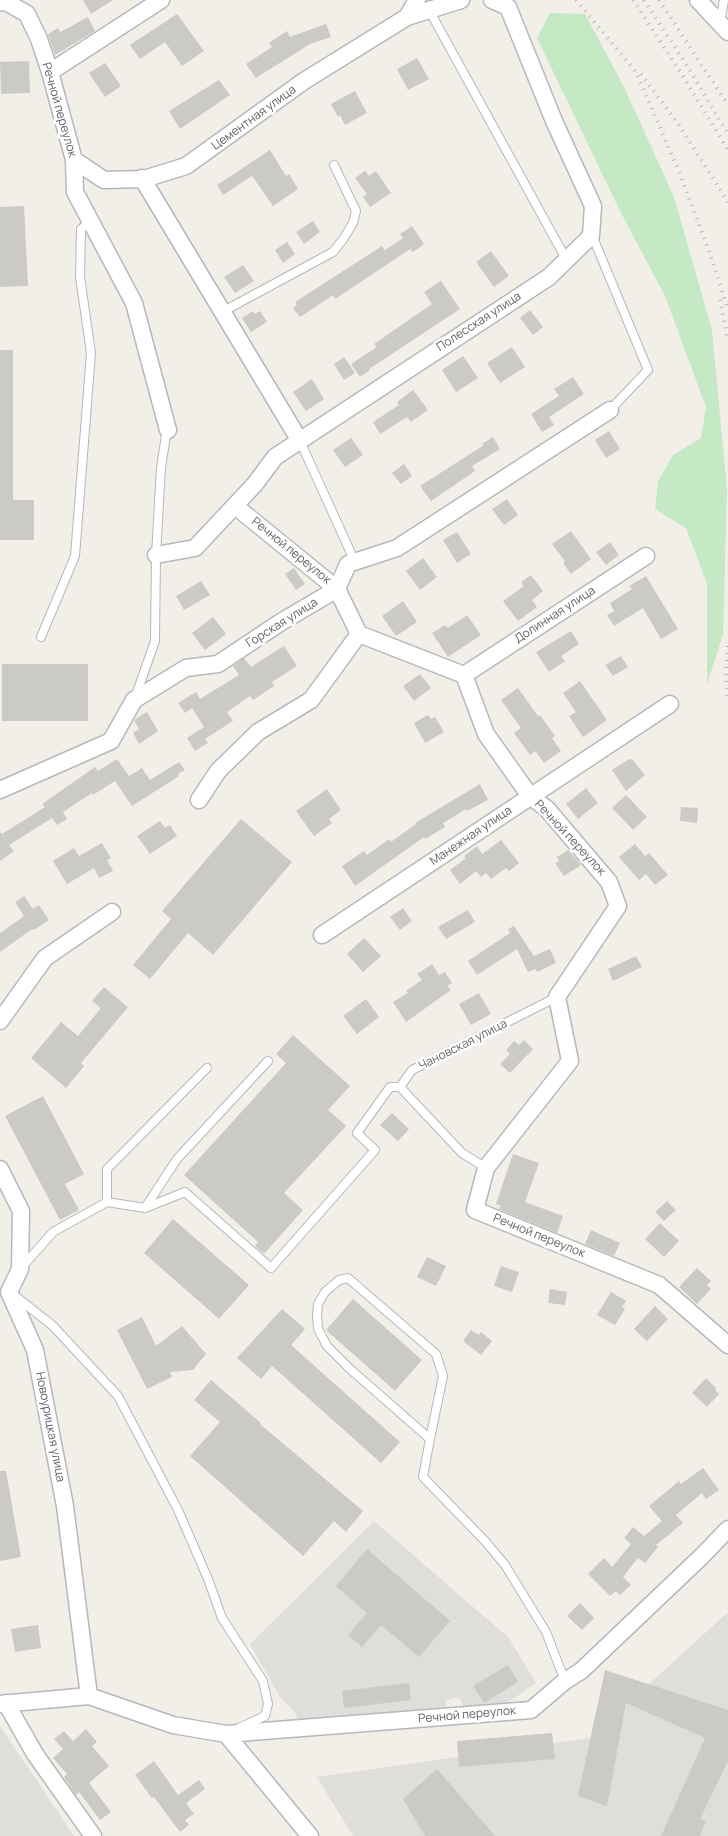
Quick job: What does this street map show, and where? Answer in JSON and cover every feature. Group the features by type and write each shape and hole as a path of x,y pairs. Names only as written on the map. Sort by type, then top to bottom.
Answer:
{"street":[{"path":"50,72 160,0"},
{"path":"423,5 461,0"},
{"path":"492,0 508,7 554,121 593,206 591,233"},
{"path":"698,0 724,27"},
{"name":"Речной переулок","path":"0,2 8,3 27,14 38,39 50,72 74,160 75,192 134,303 167,429"},
{"name":"Цементная улица","path":"74,160 104,180 142,178 186,166 304,81 407,17 423,5"},
{"path":"142,178 300,441"},
{"name":"Полесская улица","path":"156,555 195,548 255,484 275,457 549,276 591,236 591,233"},
{"path":"337,589 348,564 397,548 610,410"},
{"name":"Речной переулок","path":"235,506 337,589 359,634"},
{"name":"Долинная улица","path":"464,675 646,556"},
{"name":"Горская улица","path":"0,790 111,740 134,700 186,668 218,664 281,622 337,589"},
{"path":"199,800 218,771 258,732 311,700 359,634 464,675"},
{"name":"Речной переулок","path":"464,675 486,734 530,796 547,810 609,882 618,906 557,997 570,1061 486,1168 475,1210 659,1285 728,1345"},
{"name":"Манежная улица","path":"322,935 670,704"},
{"path":"0,1021 45,958 112,912"},
{"path":"0,1169 21,1211 20,1269 4,1292"},
{"name":"Новоурицкая улица","path":"4,1292 35,1350 65,1506 89,1696"},
{"name":"Речной переулок","path":"89,1696 173,1725 226,1734 531,1710 565,1681 581,1671 728,1529"},
{"path":"89,1696 3,1703 35,1754 93,1836"},
{"path":"226,1734 310,1836"}],"lane":[{"path":"724,0 724,27"},
{"path":"423,5 566,260"},
{"path":"222,312 333,252 344,238 353,223 356,211 334,165"},
{"path":"41,637 75,556 92,353 80,277 81,229 91,221"},
{"path":"591,233 648,370 610,410"},
{"path":"134,700 155,641 156,555 161,468 167,429"},
{"path":"300,441 355,562"},
{"name":"Чановская улица","path":"145,1208 185,1192 271,1268 375,1150 357,1134 390,1087 400,1087 412,1070 557,997"},
{"path":"20,1269 53,1232 107,1202 145,1208 177,1159 268,1061"},
{"path":"107,1202 107,1170 207,1068"},
{"path":"400,1087 462,1154 486,1168"},
{"path":"430,1439 350,1369 327,1346 318,1329 318,1304 325,1292 339,1280 348,1278 436,1354 443,1376 423,1477 485,1541 505,1565 546,1632 565,1681"},
{"path":"4,1292 52,1325 118,1396 178,1510 208,1579 222,1618 263,1681 268,1704 265,1716 226,1734"}],"shaded area":[{"path":"374,1521 509,1638 536,1683 506,1704 467,1714 459,1697 446,1700 447,1712 298,1726 296,1714 280,1697 250,1644"},
{"path":"728,1612 728,1836 353,1836 317,1777 590,1738"},
{"path":"0,1726 74,1836 0,1836"}],"green space":[{"path":"550,13 585,14 624,87 674,197 712,330 727,490 723,635 707,684 707,584 686,528 655,509 658,481 673,455 701,438 706,407 665,296 620,211 537,38"}],"building":[{"path":"83,0 113,0 91,14"},
{"path":"177,14 204,51 182,66 165,42 140,59 130,45"},
{"path":"88,17 95,31 55,55 48,34 58,28 60,32"},
{"path":"326,24 331,37 310,44 256,78 246,64 272,47 269,43 287,31 290,37"},
{"path":"417,58 429,79 408,90 397,69"},
{"path":"29,61 30,93 1,94 0,62"},
{"path":"105,63 121,86 105,97 89,73"},
{"path":"219,80 230,95 180,129 169,111"},
{"path":"355,91 367,113 345,125 331,104"},
{"path":"270,150 286,176 289,174 298,189 273,206 252,176 223,195 217,185"},
{"path":"365,171 369,176 376,171 391,193 370,207 363,197 367,194 355,178"},
{"path":"24,206 28,286 0,287 0,207"},
{"path":"313,221 320,232 304,244 296,232"},
{"path":"412,226 424,244 413,252 410,249 335,299 333,295 300,317 293,308 297,305 295,302 382,246 385,250 403,238 400,234"},
{"path":"287,242 295,254 283,263 275,250"},
{"path":"491,251 509,276 494,287 476,262"},
{"path":"243,265 254,281 235,293 224,277"},
{"path":"441,281 460,309 369,369 360,377 351,364 377,347 374,344 432,304 424,292"},
{"path":"530,310 543,327 533,335 520,318"},
{"path":"253,311 255,314 260,311 267,322 251,332 242,318"},
{"path":"512,347 525,367 500,383 487,363"},
{"path":"0,350 13,350 13,500 34,500 34,540 0,540"},
{"path":"463,356 478,378 456,392 442,370"},
{"path":"344,357 355,373 344,380 334,364"},
{"path":"573,377 584,394 549,417 554,425 542,432 531,414 559,396 554,389"},
{"path":"312,379 324,399 306,411 293,392"},
{"path":"413,390 428,410 411,422 407,417 380,434 373,422 399,405 397,402"},
{"path":"609,431 620,449 606,458 595,440"},
{"path":"493,437 500,449 472,466 475,471 431,501 420,486 484,445 482,444"},
{"path":"351,438 363,455 345,467 333,450"},
{"path":"404,464 412,476 401,484 392,473"},
{"path":"507,499 518,515 504,525 492,509"},
{"path":"571,531 591,559 571,574 563,563 565,561 552,544"},
{"path":"457,532 471,554 457,563 443,540"},
{"path":"610,542 619,555 606,565 596,552"},
{"path":"423,558 437,577 420,590 406,571"},
{"path":"294,568 305,584 296,590 285,574"},
{"path":"531,575 543,591 532,600 537,607 518,621 503,601 524,586 521,582"},
{"path":"646,576 678,629 661,639 643,608 614,626 607,615 614,611 610,603 632,589 629,586"},
{"path":"201,581 210,595 184,610 176,596"},
{"path":"403,601 417,622 396,636 382,616"},
{"path":"467,615 481,635 448,657 432,633 445,625 448,628"},
{"path":"213,617 226,634 205,650 192,633"},
{"path":"571,631 579,644 561,656 565,661 549,672 536,652"},
{"path":"284,646 297,666 272,682 274,686 253,700 250,696 227,712 233,721 205,739 208,743 195,751 187,738 204,727 192,708 185,713 178,703 196,692 200,699 239,675 233,666 244,658 251,667"},
{"path":"621,656 628,667 613,676 605,665"},
{"path":"2,664 88,664 88,721 2,721"},
{"path":"420,674 431,688 414,701 403,686"},
{"path":"580,681 607,720 583,737 569,716 576,712 563,693"},
{"path":"518,688 555,736 552,738 561,751 544,763 535,751 530,755 514,733 521,728 501,700"},
{"path":"147,712 158,731 139,744 133,733 139,729 134,720"},
{"path":"428,715 431,719 435,717 444,732 425,743 414,723"},
{"path":"117,759 129,776 142,768 150,780 179,762 185,770 178,774 179,776 132,806 115,781 63,812 67,819 57,825 52,818 9,845 14,851 0,861 0,832 2,834 45,807 42,804 95,767 98,771"},
{"path":"629,759 633,760 645,775 626,791 612,770"},
{"path":"480,784 488,800 467,811 466,809 443,823 445,827 425,839 424,837 355,886 342,866 364,851 367,855 389,839 391,842 415,823"},
{"path":"586,788 598,803 578,819 566,804"},
{"path":"327,789 341,810 329,819 332,823 314,836 296,811"},
{"path":"626,795 647,817 633,830 612,808"},
{"path":"681,807 698,808 697,823 680,821"},
{"path":"241,819 292,862 213,955 188,933 150,979 133,965 171,919 162,911"},
{"path":"160,821 165,828 170,825 177,836 150,854 137,836"},
{"path":"501,840 519,863 509,871 506,868 491,879 486,873 481,877 476,871 460,884 450,870 466,858 464,856 477,846 482,854"},
{"path":"102,843 111,858 107,860 113,871 99,878 94,868 67,884 53,861 74,848 79,856"},
{"path":"635,844 645,856 649,853 668,875 655,885 646,874 639,880 619,857"},
{"path":"568,850 581,865 564,876 555,863 559,861 557,857"},
{"path":"24,896 33,909 39,905 49,920 34,930 32,929 0,952 0,933 24,916 15,902"},
{"path":"403,908 412,921 400,930 390,917"},
{"path":"468,910 475,922 446,939 438,927"},
{"path":"514,926 534,956 550,949 556,963 537,972 536,969 528,972 517,949 477,975 468,961 510,933 508,929"},
{"path":"364,938 381,956 363,972 347,954"},
{"path":"636,956 642,967 613,981 608,969"},
{"path":"432,964 439,975 445,972 452,983 447,986 451,990 406,1022 393,1002 408,993 406,991 422,980 417,974"},
{"path":"104,987 128,1007 81,1063 84,1066 66,1088 31,1058 61,1022 78,1036 101,1008 92,1001"},
{"path":"479,993 491,1014 471,1025 459,1004"},
{"path":"366,999 379,1017 357,1034 343,1016"},
{"path":"293,1035 350,1086 328,1110 346,1126 284,1193 303,1210 264,1254 255,1246 258,1242 184,1175 286,1063 276,1054"},
{"path":"524,1040 533,1049 510,1073 500,1064 510,1054 506,1050 514,1041 519,1045"},
{"path":"43,1096 84,1174 65,1184 79,1210 60,1220 5,1116"},
{"path":"392,1113 409,1129 398,1141 380,1125"},
{"path":"513,1154 539,1163 525,1202 563,1216 557,1233 499,1209 501,1206 496,1204"},
{"path":"667,1201 676,1210 664,1221 655,1212"},
{"path":"173,1219 249,1285 219,1319 144,1253"},
{"path":"660,1223 679,1241 664,1257 645,1239"},
{"path":"591,1230 620,1243 614,1256 585,1244"},
{"path":"427,1257 446,1266 436,1286 417,1277"},
{"path":"501,1266 519,1272 512,1292 494,1286"},
{"path":"697,1268 711,1281 707,1285 711,1289 697,1304 679,1287"},
{"path":"550,1289 567,1292 565,1305 548,1303"},
{"path":"611,1292 626,1301 622,1307 625,1309 615,1325 597,1315"},
{"path":"353,1299 422,1360 395,1391 326,1330"},
{"path":"655,1306 668,1319 647,1341 634,1329"},
{"path":"282,1309 305,1329 291,1345 400,1442 381,1463 272,1366 261,1379 237,1358"},
{"path":"142,1317 156,1346 182,1326 206,1354 193,1370 170,1372 172,1377 147,1389 117,1330"},
{"path":"471,1330 479,1335 481,1332 492,1341 481,1355 463,1341"},
{"path":"706,1378 719,1394 707,1407 692,1393"},
{"path":"211,1380 363,1511 346,1532 334,1521 303,1556 190,1456 220,1422 194,1400"},
{"path":"703,1468 719,1490 706,1499 702,1493 676,1515 683,1523 656,1545 658,1547 645,1563 638,1558 623,1577 631,1585 620,1595 616,1591 610,1596 588,1574 604,1558 612,1567 631,1544 624,1538 633,1527 644,1536 662,1521 649,1506 679,1481 681,1484"},
{"path":"0,1471 6,1471 21,1557 0,1561"},
{"path":"367,1549 450,1621 419,1657 381,1625 362,1647 348,1635 367,1613 336,1586"},
{"path":"580,1603 594,1618 582,1630 567,1616"},
{"path":"38,1625 41,1648 15,1652 11,1629"},
{"path":"508,1665 518,1682 484,1703 473,1686"},
{"path":"605,1670 728,1710 728,1761 700,1819 706,1821 700,1836 661,1836 705,1738 626,1703 607,1806 578,1796"},
{"path":"409,1683 411,1700 344,1708 342,1691"},
{"path":"86,1729 97,1742 92,1746 109,1766 89,1783 111,1812 100,1820 79,1792 76,1795 64,1777 67,1774 53,1758 63,1749 54,1739 64,1731 73,1741"},
{"path":"552,1733 555,1759 459,1767 457,1741"},
{"path":"154,1761 178,1795 199,1780 205,1789 186,1803 194,1814 185,1820 189,1825 180,1832 135,1775"},
{"path":"437,1769 495,1836 425,1836 403,1799"}],"railway":[{"path":"576,0 636,72 680,174 728,309"},
{"path":"633,0 728,150"},
{"path":"644,0 728,134"},
{"path":"659,0 728,105"},
{"path":"641,74 679,125 728,202"},
{"path":"720,300 728,340"},
{"path":"728,646 726,676 728,702"}]}
